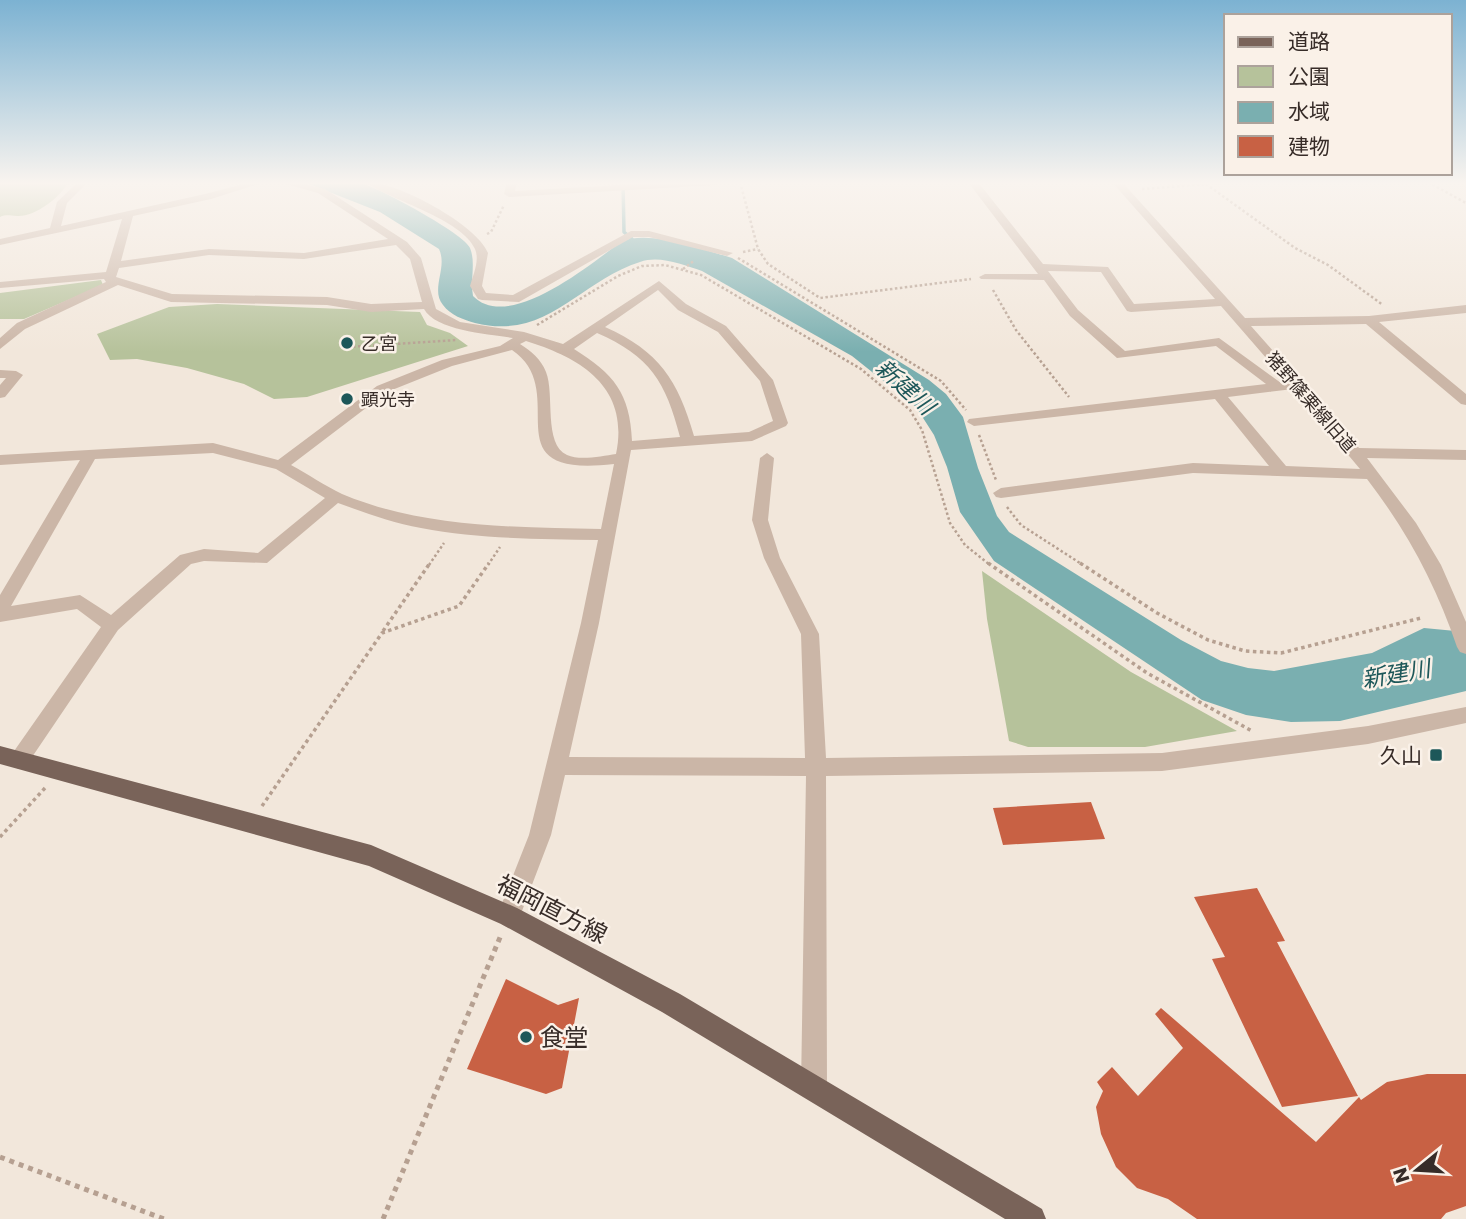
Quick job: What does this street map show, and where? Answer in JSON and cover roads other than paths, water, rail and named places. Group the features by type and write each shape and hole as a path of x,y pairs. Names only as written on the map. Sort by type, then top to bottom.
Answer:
{"main road":[{"name":"福岡直方線","path":"9,757 372,856 509,916 671,1003 814,1087 1005,1211 1032,1219"}],"street":[{"path":"0,345 22,326 113,274 122,239"},
{"path":"395,239 415,258 432,311 457,325 565,349 589,364 614,388 624,416 624,452 590,623 540,835 509,916"},
{"path":"476,239 482,252 476,286 482,296 499,299 515,299 529,293 623,239"},
{"path":"669,239 727,253"},
{"path":"1017,239 1074,313 1122,355 1219,342 1278,387"},
{"name":"猪野篠栗線旧道","path":"1168,239 1356,453 1401,512 1429,557 1458,618 1466,647"},
{"path":"0,285 113,274 209,252 303,256 398,241"},
{"path":"985,277 1104,269 1131,309 1224,302"},
{"path":"113,274 171,298 327,301 371,308 429,305"},
{"path":"518,340 542,373 543,427 548,445 560,458 581,461 624,452 751,436 781,423 766,380 722,329 682,307 659,284 565,349"},
{"path":"1241,322 1369,320 1466,309"},
{"path":"1369,320 1466,401"},
{"path":"596,328 624,338 666,376 678,400 689,443"},
{"path":"281,465 382,389 447,363 504,349 518,340"},
{"path":"0,374 16,376 0,394"},
{"path":"974,422 1297,385"},
{"path":"1218,394 1281,470"},
{"path":"0,460 213,448 281,465 336,497 391,516 510,533 606,535"},
{"path":"0,610 91,453"},
{"path":"1356,453 1466,454"},
{"path":"767,458 760,520 772,558 810,634 816,767 814,1087"},
{"path":"1001,494 1193,468 1371,474"},
{"path":"9,757 112,625 186,559 204,555 261,559 336,497"},
{"path":"0,615 80,602 112,625"},
{"path":"557,766 816,767 1162,762 1368,735 1466,715"}],"water":[{"name":"新建川","path":"423,239 464,241 472,253 473,296 489,305 507,306 528,301 550,291 622,241 630,239 662,239 732,258 929,380 946,394 963,417 978,468 997,516 1009,532 1181,640 1221,661 1274,671 1372,653 1424,628 1466,632 1466,691 1340,721 1291,722 1246,715 1202,700 994,561 960,512 934,435 916,407 852,356 702,271 663,260 648,260 618,271 543,317 523,324 501,326 471,322 449,312 439,299 438,285 442,264 439,249"}],"place":[{"name":"乙宮","path":"347,343"},
{"name":"顕光寺","path":"347,399"},
{"name":"久山","path":"1436,755"},
{"name":"食堂","path":"526,1037"}]}
